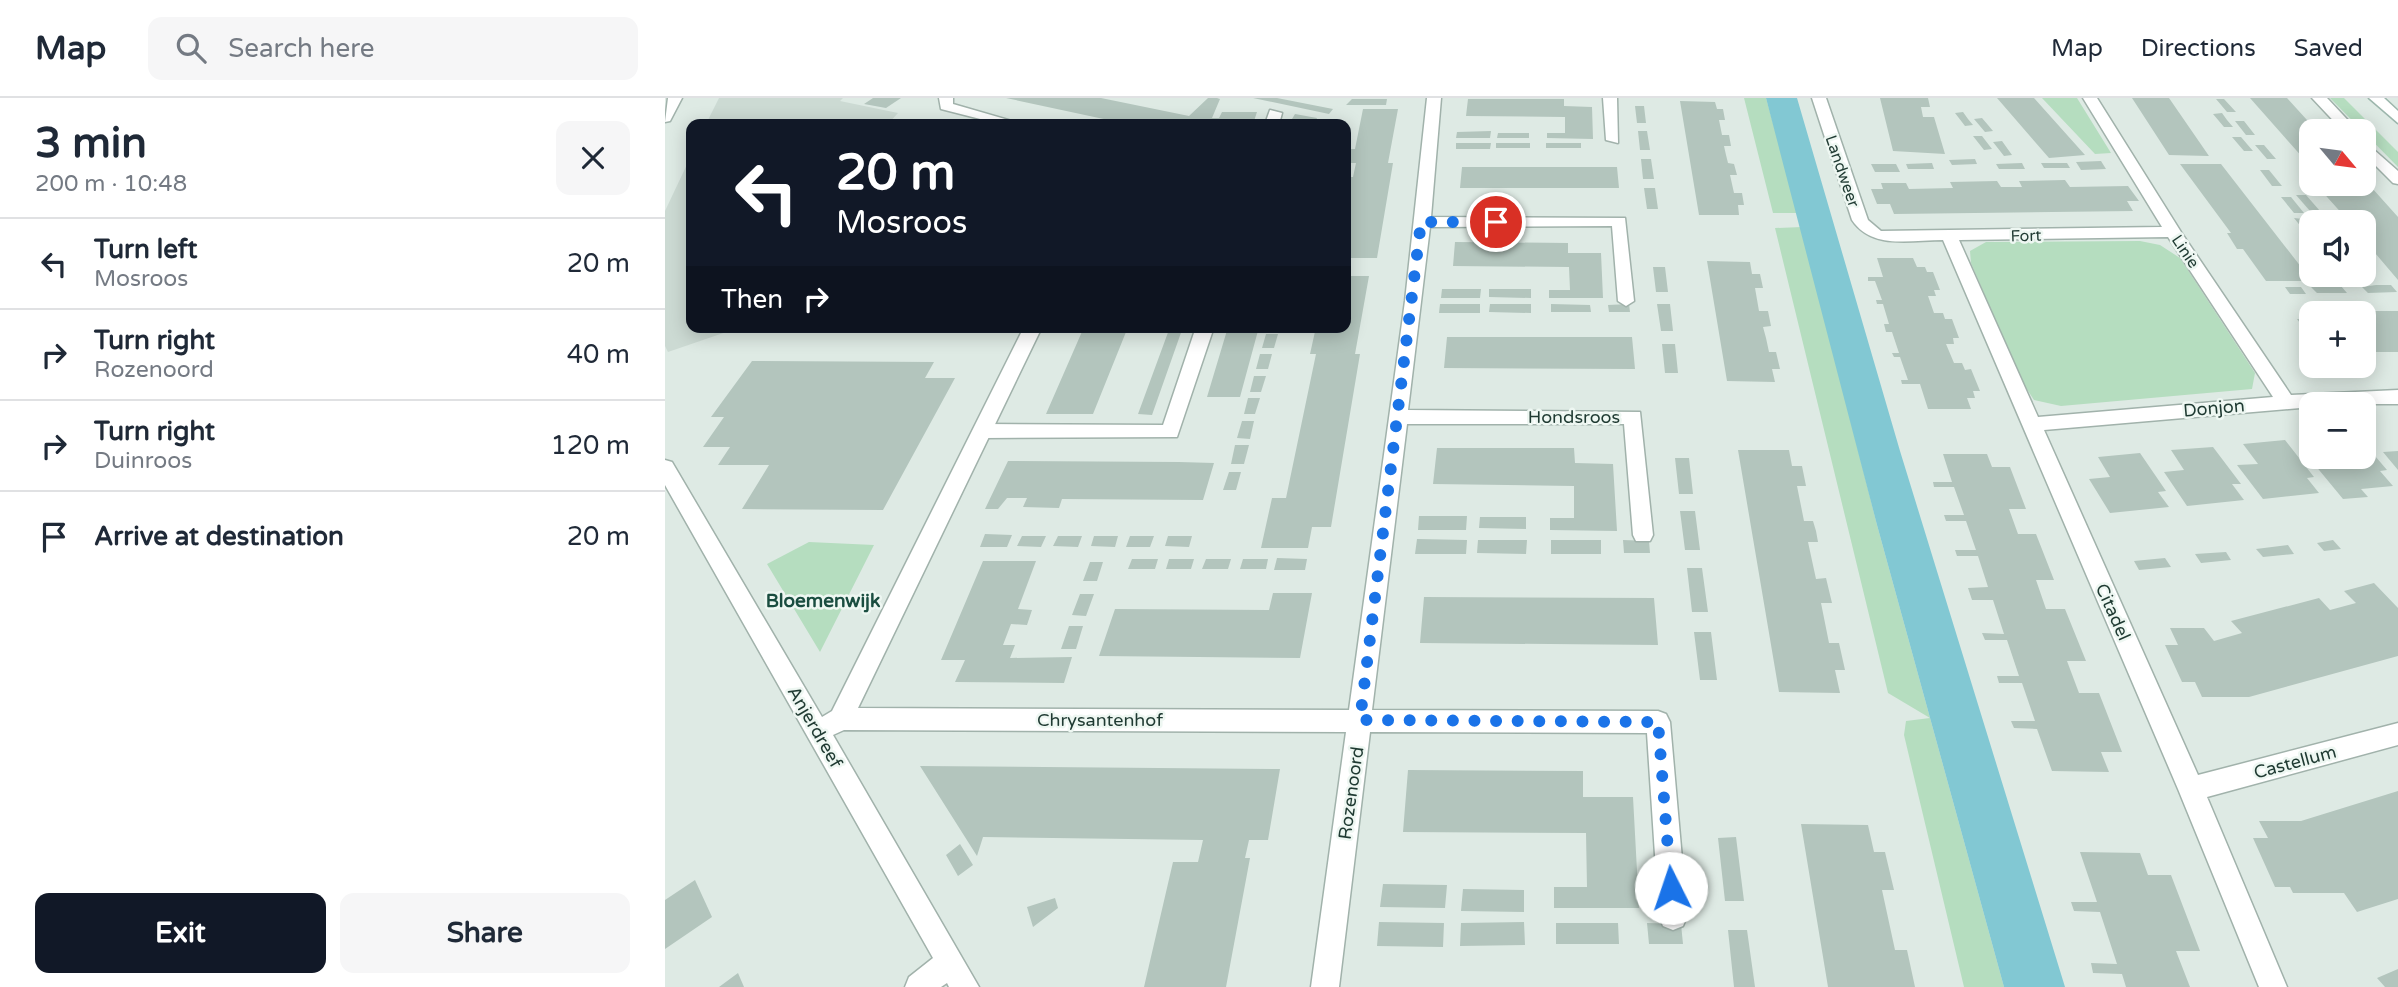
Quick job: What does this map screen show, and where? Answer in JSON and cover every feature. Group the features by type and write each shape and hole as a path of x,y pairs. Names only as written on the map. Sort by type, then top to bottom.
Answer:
{"street":[{"path":"665,118 675,98"},
{"path":"946,98 946,106 995,119"},
{"name":"Rozenoord","path":"1325,987 1432,140 1434,98"},
{"path":"1610,98 1613,140"},
{"name":"Landweer","path":"1819,98 1860,220 1866,229 1878,236"},
{"name":"Linie","path":"2090,98 2173,232 2286,402"},
{"path":"2319,98 2339,119"},
{"path":"2376,98 2398,119"},
{"path":"2377,158 2398,180"},
{"path":"1421,222 1619,221 1626,301"},
{"name":"Fort","path":"1878,236 2173,232"},
{"name":"Citadel","path":"1950,237 2191,789 2273,987"},
{"path":"819,734 839,719 984,431 1030,333"},
{"path":"984,431 1170,432 1203,333"},
{"name":"Donjon","path":"2031,424 2286,402 2398,397"},
{"name":"Hondsroos","path":"1397,417 1633,417 1643,535"},
{"name":"Anjerdreef","path":"665,467 965,987"},
{"name":"Chrysantenhof","path":"839,719 1658,722 1673,916"},
{"name":"Castellum","path":"2191,789 2398,734"},
{"path":"919,987 950,962"}],"shaded area":[{"path":"719,98 843,98 840,101 898,113 893,119 708,119"},
{"path":"686,167 686,333 723,333 668,352 665,346 665,211"}],"green space":[{"path":"1744,98 1766,98 1798,213 1773,213"},
{"path":"2042,98 2077,98 2111,153 2095,154"},
{"path":"2330,98 2344,98 2365,119 2351,119"},
{"path":"2377,131 2398,152 2398,167 2377,146"},
{"path":"1802,227 1877,525 2004,987 1964,987 1904,735 1906,721 1930,718 1888,693 1775,228"},
{"path":"2140,241 2160,245 2180,258 2255,373 2252,389 2061,406 2034,400 2021,380 1971,263 1970,251 1986,242"},
{"path":"809,542 874,545 820,652 767,564"}],"water":[{"path":"1766,98 1797,98 1900,451 2065,987 2004,987 1877,525"}],"building":[{"path":"873,98 901,98 886,108 864,104"},
{"path":"1006,98 1101,98 1189,116 1208,98 1217,98 1220,99 1212,118 1219,118 1222,112 1257,112 1255,119 1104,119"},
{"path":"1253,98 1277,98 1333,109 1329,114"},
{"path":"1880,98 1928,98 1930,107 1921,107 1923,117 1934,117 1945,154 1893,151"},
{"path":"1997,98 2034,98 2085,155 2049,158"},
{"path":"2132,98 2169,98 2209,156 2169,155"},
{"path":"2250,98 2287,98 2306,119 2299,119 2299,153"},
{"path":"1352,99 1387,99 1386,105 1346,105"},
{"path":"1468,99 1564,99 1564,106 1592,107 1593,139 1547,138 1547,133 1565,133 1565,117 1466,116"},
{"path":"2216,99 2224,99 2236,112 2227,112"},
{"path":"1680,101 1715,102 1717,109 1723,109 1725,120 1719,120 1722,135 1729,135 1731,146 1724,146 1728,163 1734,164 1737,175 1730,175 1734,193 1742,193 1744,205 1738,205 1739,215 1699,215"},
{"path":"1635,106 1644,106 1646,123 1637,123"},
{"path":"1363,109 1398,109 1388,163 1393,163 1377,258 1351,258 1351,177 1356,163 1351,163 1351,149 1355,149"},
{"path":"1963,112 1973,125 1965,126 1955,113"},
{"path":"2222,113 2233,127 2224,127 2213,114"},
{"path":"1295,114 1317,118 1317,119 1292,119"},
{"path":"1982,118 1993,131 1985,132 1974,119"},
{"path":"2235,121 2244,121 2255,135 2246,135"},
{"path":"1491,131 1490,138 1456,138 1457,132"},
{"path":"1638,131 1647,131 1650,150 1640,150"},
{"path":"1498,133 1529,133 1529,138 1497,138"},
{"path":"1973,136 1982,136 1992,149 1984,150"},
{"path":"2232,137 2241,137 2253,151 2244,151"},
{"path":"2002,141 2012,155 2004,156 1993,142"},
{"path":"1456,143 1491,143 1490,149 1456,149"},
{"path":"1496,143 1530,143 1530,148 1496,148"},
{"path":"1546,143 1581,143 1581,148 1546,148"},
{"path":"2255,145 2264,145 2276,159 2267,159"},
{"path":"1641,159 1651,159 1654,179 1643,179"},
{"path":"1975,159 1977,164 1952,165 1949,160"},
{"path":"2101,161 2106,169 2081,170 2076,162"},
{"path":"1932,163 1934,169 1908,169 1906,164"},
{"path":"2022,163 2025,169 1999,169 1996,164"},
{"path":"2041,163 2067,163 2070,168 2044,168"},
{"path":"1871,164 1896,164 1900,172 1875,172"},
{"path":"2180,164 2221,164 2299,264 2299,281 2266,281 2243,249 2237,249 2227,233 2231,233"},
{"path":"1462,167 1617,167 1619,188 1460,188"},
{"path":"2260,170 2269,170 2282,186 2272,186"},
{"path":"2065,180 2070,187 2128,186 2139,201 2127,201 2133,211 1894,214 1890,204 1877,204 1871,189 1883,189 1881,183 1906,183 1909,189 1953,188 1950,182 1997,181 2001,187 2022,187 2019,181"},
{"path":"1644,188 1655,188 1658,209 1647,209"},
{"path":"2377,194 2398,217 2398,280 2376,254 2376,210 2339,210 2326,196 2377,196"},
{"path":"2296,195 2307,196 2319,210 2309,210"},
{"path":"2281,197 2291,197 2302,210 2294,213"},
{"path":"1455,242 1568,243 1568,253 1601,253 1603,298 1549,298 1549,290 1570,290 1569,267 1453,266"},
{"path":"1877,258 1913,258 1917,267 1925,267 1927,272 1933,272 1940,290 1934,290 1936,296 1928,296 1934,313 1943,313 1945,319 1952,319 1959,338 1953,338 1954,344 1946,344 1954,363 1962,363 1965,370 1971,369 1980,391 1973,391 1975,398 1967,398 1971,409 1928,409 1920,384 1902,384 1901,380 1908,380 1900,357 1894,357 1892,353 1899,353 1892,332 1886,332 1884,324 1889,324 1883,304 1877,304 1876,300 1882,300 1875,281 1868,281 1868,277 1883,277"},
{"path":"1707,261 1750,262 1752,274 1760,274 1763,288 1755,288 1759,311 1768,311 1771,326 1763,327 1769,352 1776,352 1780,369 1772,369 1775,382 1727,381"},
{"path":"1653,267 1665,267 1668,292 1656,292"},
{"path":"1351,276 1369,276 1355,354 1360,354 1331,527 1312,527 1308,548 1261,548 1272,498 1286,498 1316,354 1310,354 1315,333 1351,333"},
{"path":"2391,285 2397,292 2368,293 2362,287"},
{"path":"2285,287 2301,287 2306,294 2290,294"},
{"path":"2311,287 2342,287 2347,293 2317,293"},
{"path":"1442,289 1481,289 1480,298 1441,298"},
{"path":"1489,289 1531,289 1531,298 1489,297"},
{"path":"1440,304 1480,304 1480,313 1439,313"},
{"path":"1490,304 1531,304 1531,313 1489,312"},
{"path":"1551,304 1590,305 1591,312 1551,312"},
{"path":"1629,304 1630,312 1609,312 1608,305"},
{"path":"1657,304 1670,304 1673,331 1661,331"},
{"path":"2376,311 2398,311 2398,352 2376,352"},
{"path":"1081,333 1126,333 1093,414 1046,414"},
{"path":"1168,333 1181,333 1152,415 1138,414"},
{"path":"1226,333 1257,333 1240,397 1207,397"},
{"path":"1266,334 1278,334 1274,348 1262,348"},
{"path":"1447,337 1632,337 1635,369 1444,368"},
{"path":"1662,344 1675,344 1678,373 1665,373"},
{"path":"1260,354 1272,354 1268,369 1256,369"},
{"path":"752,361 934,362 925,378 955,378 883,510 742,509 769,465 718,465 730,447 703,447 724,417 711,417"},
{"path":"1254,376 1266,376 1261,392 1250,392"},
{"path":"1248,398 1260,398 1255,414 1244,414"},
{"path":"1242,421 1254,421 1250,439 1237,438"},
{"path":"2285,440 2299,458 2299,469 2308,469 2314,477 2307,478 2319,493 2263,499 2237,465 2258,464 2243,444"},
{"path":"1235,445 1249,445 1244,464 1231,464"},
{"path":"2213,447 2241,484 2232,484 2244,500 2187,506 2164,472 2184,470 2171,450"},
{"path":"1437,448 1574,448 1575,463 1613,464 1617,531 1550,530 1550,518 1574,518 1574,486 1433,484"},
{"path":"1738,450 1789,450 1792,466 1802,466 1806,486 1797,486 1804,521 1813,521 1816,531 1818,542 1808,542 1816,579 1826,578 1832,603 1821,603 1829,643 1839,643 1845,670 1835,670 1840,693 1779,692"},
{"path":"2398,451 2398,470 2383,452"},
{"path":"2140,453 2166,491 2158,492 2169,507 2110,513 2089,479 2110,477 2098,457"},
{"path":"1943,454 1987,454 1992,467 2010,467 2026,509 2009,509 2018,534 2036,534 2054,580 2036,580 2046,609 2065,609 2086,661 2067,661 2079,693 2099,693 2122,752 2101,752 2109,772 2052,771 2037,729 2014,728 2011,721 2035,721 2022,683 1999,683 1997,676 2019,676 2007,640 1985,640 1982,633 2004,634 1993,600 1972,600 1968,588 1988,587 1978,556 1957,556 1955,550 1976,550 1966,521 1946,521 1944,515 1964,515 1954,487 1934,487 1933,482 1952,482"},
{"path":"2376,457 2387,470 2380,471 2393,486 2361,489 2368,497 2343,499 2318,469 2376,469"},
{"path":"1675,458 1689,458 1693,494 1679,494"},
{"path":"1008,461 1214,463 1203,500 1062,499 1059,508 1023,507 1027,498 1007,498 998,509 985,509"},
{"path":"1229,472 1241,472 1236,490 1223,490"},
{"path":"1680,511 1695,511 1700,550 1685,550"},
{"path":"1419,516 1467,516 1466,530 1418,530"},
{"path":"1480,517 1526,517 1526,529 1479,528"},
{"path":"985,534 1012,535 1007,547 980,547"},
{"path":"1022,536 1046,536 1041,547 1017,546"},
{"path":"1058,536 1082,536 1078,547 1053,546"},
{"path":"1094,536 1118,536 1115,547 1091,546"},
{"path":"1130,536 1154,536 1150,547 1126,547"},
{"path":"1168,536 1192,536 1189,547 1165,546"},
{"path":"1417,539 1467,540 1466,554 1415,554"},
{"path":"1478,540 1527,540 1526,554 1477,553"},
{"path":"1551,540 1601,540 1601,554 1551,554"},
{"path":"1623,540 1649,541 1650,553 1624,553"},
{"path":"2333,540 2341,549 2324,551 2317,543"},
{"path":"2288,545 2294,554 2263,557 2256,549"},
{"path":"2226,552 2231,560 2201,563 2195,554"},
{"path":"1277,558 1307,559 1305,570 1274,570"},
{"path":"2165,558 2171,567 2139,570 2134,561"},
{"path":"1132,559 1158,559 1155,569 1128,569"},
{"path":"1169,559 1194,559 1191,569 1166,569"},
{"path":"1206,559 1231,559 1228,569 1202,569"},
{"path":"1243,559 1268,559 1266,569 1240,569"},
{"path":"983,561 1036,561 1018,609 1032,610 1027,625 1011,624 1003,645 1015,645 1010,658 1072,657 1064,683 955,682 965,660 941,660"},
{"path":"1090,562 1103,562 1097,581 1083,581"},
{"path":"1687,568 1702,568 1708,612 1692,612"},
{"path":"2374,583 2398,608 2398,656 2249,697 2202,697 2195,682 2182,682 2165,645 2178,645 2170,628 2204,628 2214,641 2242,633 2231,621 2319,598 2330,610 2356,603 2344,591"},
{"path":"1273,593 1312,593 1300,658 1099,656 1115,609 1269,610"},
{"path":"1080,594 1094,594 1086,616 1072,615"},
{"path":"1424,597 1654,598 1658,645 1420,643"},
{"path":"1069,626 1083,626 1076,649 1061,649"},
{"path":"1694,632 1711,632 1717,680 1700,680"},
{"path":"920,766 1280,769 1268,840 1249,840 1245,858 1250,858 1226,987 1144,987 1173,862 1198,862 1203,840 983,837 977,856"},
{"path":"1408,770 1583,771 1583,797 1633,797 1639,908 1554,908 1554,887 1587,887 1586,833 1403,832"},
{"path":"2398,791 2398,899 2357,912 2344,893 2293,893 2290,887 2275,887 2253,838 2268,838 2259,821 2301,821"},
{"path":"1801,824 1868,825 1874,852 1885,852 1894,890 1882,890 1895,950 1907,950 1915,987 1828,987"},
{"path":"1736,837 1744,901 1725,901 1718,838"},
{"path":"960,844 973,865 958,876 946,855"},
{"path":"2080,852 2140,853 2148,875 2171,875 2200,951 2176,951 2190,987 2126,987 2122,974 2093,973 2091,963 2117,964 2100,912 2074,911 2071,902 2097,902"},
{"path":"695,880 712,917 665,949 665,900"},
{"path":"1383,884 1447,885 1445,908 1380,907"},
{"path":"1463,889 1524,890 1524,912 1461,911"},
{"path":"1055,898 1058,908 1033,927 1027,907"},
{"path":"1379,922 1444,923 1443,947 1377,946"},
{"path":"1524,922 1525,945 1460,946 1461,923"},
{"path":"1556,923 1618,923 1619,944 1556,944"},
{"path":"1647,923 1681,924 1683,944 1649,944"},
{"path":"1728,930 1747,930 1755,987 1734,987"},
{"path":"2398,969 2398,987 2385,987 2377,978"},
{"path":"738,973 744,987 719,987"}],"district":[{"name":"Bloemenwijk","path":"823,600"}],"route":[{"path":"1496,222 1421,222 1360,720 1658,722 1671,888"}]}
